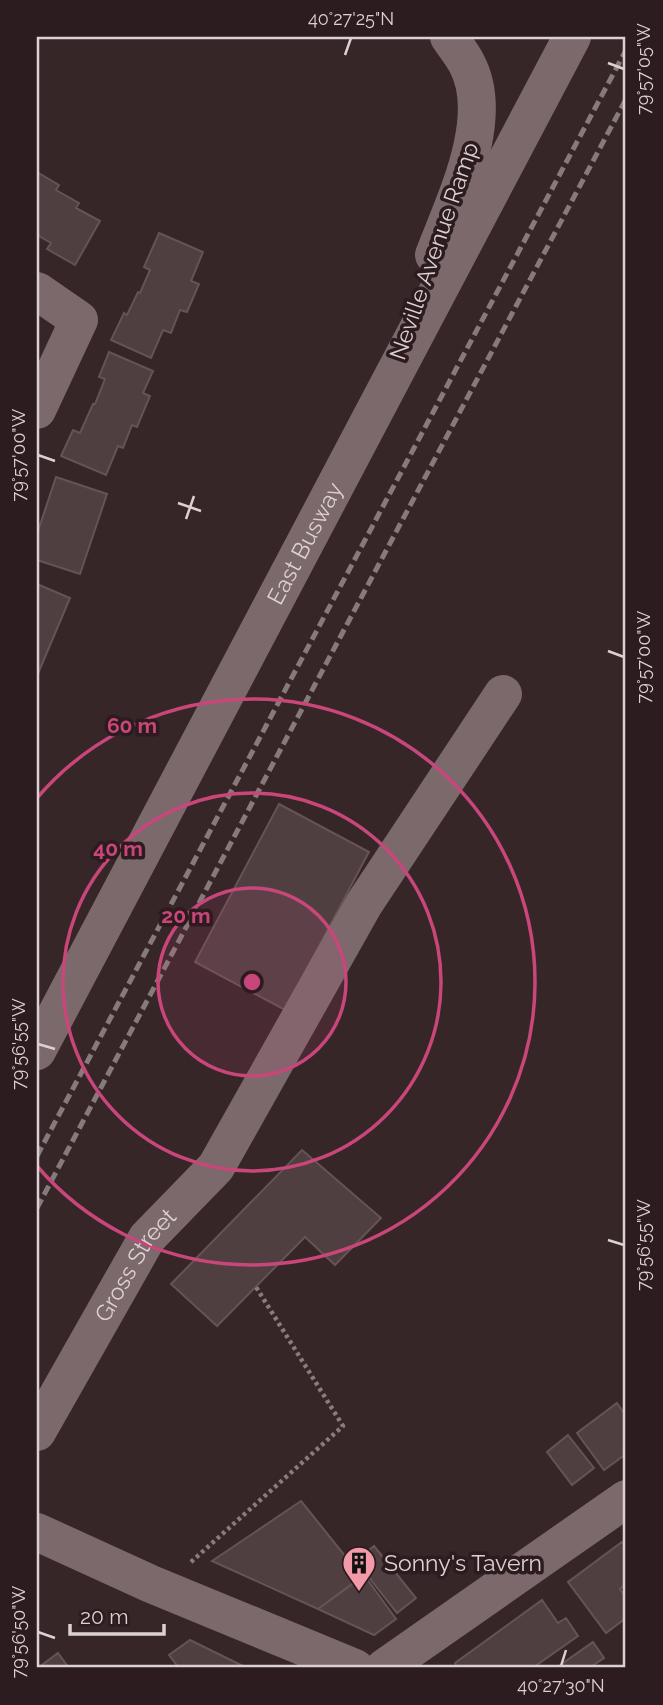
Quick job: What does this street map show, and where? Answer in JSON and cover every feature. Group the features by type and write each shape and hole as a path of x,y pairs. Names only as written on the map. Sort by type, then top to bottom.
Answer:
{"street":[{"name":"Neville Avenue Ramp","path":"387,386 468,162 477,127 476,95 468,65 449,37"},
{"name":"East Busway","path":"37,1051 572,37"},
{"path":"37,291 79,320 37,410"},
{"name":"Gross Street","path":"37,1432 147,1238 216,1167 364,904 503,694"},
{"path":"384,1668 626,1499"},
{"path":"37,1532 156,1586 355,1668"}],"path":[{"path":"156,1586 343,1426 256,1287"}],"building":[{"path":"37,172 59,185 56,190 79,203 76,208 100,221 75,265 47,249 51,243 37,235"},
{"path":"159,233 203,252 191,281 199,284 187,312 180,310 171,333 163,330 151,358 111,340 124,313 127,315 138,292 140,293 150,270 144,267"},
{"path":"109,352 153,371 143,393 150,396 137,427 132,425 123,448 118,446 106,475 61,456 73,430 80,433 95,404 105,379 99,377"},
{"path":"56,477 107,494 80,574 37,560 37,534"},
{"path":"37,584 70,598 37,676"},
{"path":"279,804 369,852 285,1010 195,962"},
{"path":"302,1150 381,1218 335,1265 305,1237 217,1326 171,1284"},
{"path":"617,1403 626,1416 626,1454 604,1470 577,1433"},
{"path":"568,1435 594,1468 572,1485 547,1452"},
{"path":"301,1501 362,1577 318,1609 212,1561"},
{"path":"622,1542 626,1547 626,1584 620,1589 626,1598 626,1618 606,1633 568,1582"},
{"path":"374,1546 416,1598 397,1613 356,1561"},
{"name":"Sonny's Tavern","path":"364,1575 396,1619 374,1635 318,1609"},
{"path":"542,1600 558,1623 566,1618 578,1636 534,1667 537,1668 458,1668 455,1663"},
{"path":"190,1640 247,1668 179,1668 169,1655"},
{"path":"593,1642 604,1658 589,1668 556,1668"},
{"path":"58,1653 69,1668 39,1667"}],"railway":[{"path":"37,1156 626,50"},
{"path":"37,1208 626,99"}],"place":[{"name":"Sonny's Tavern","path":"359,1593"}]}
